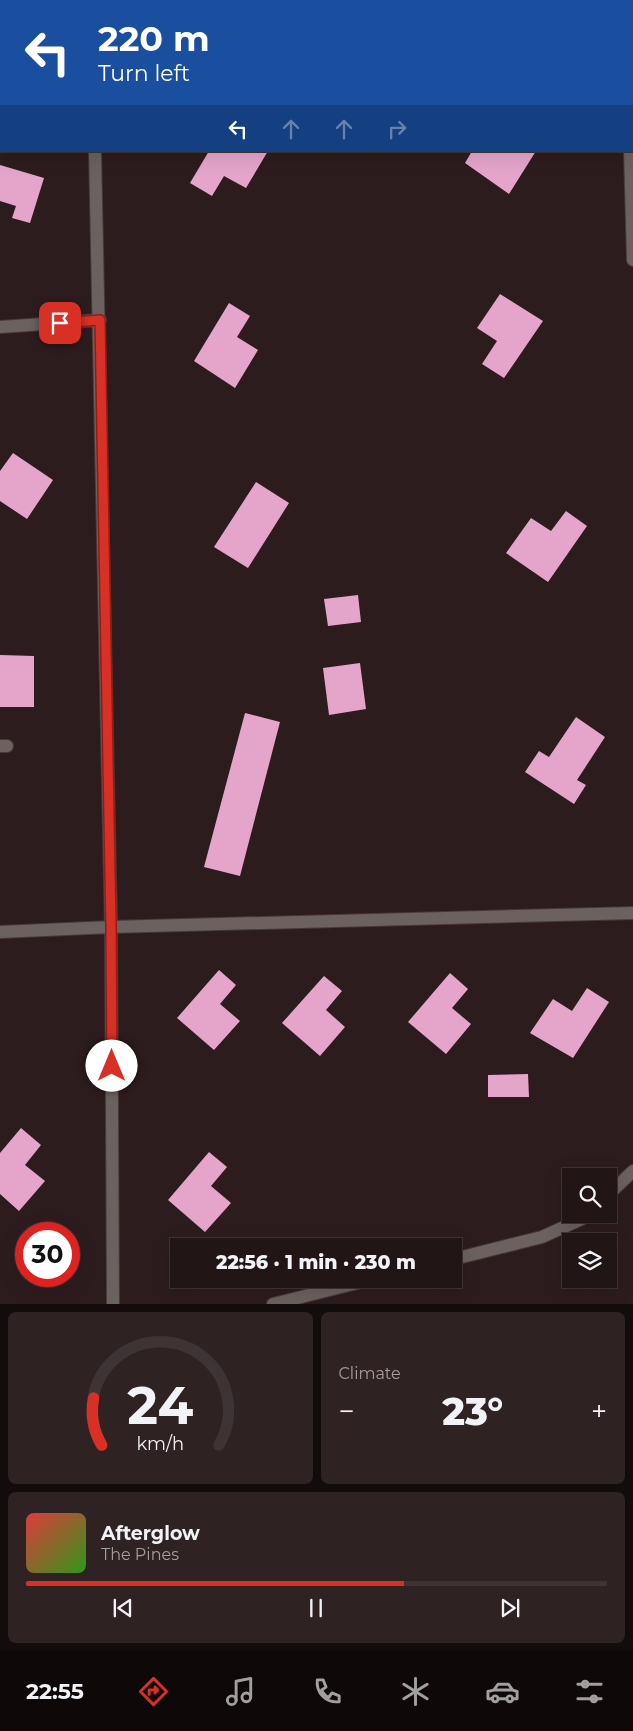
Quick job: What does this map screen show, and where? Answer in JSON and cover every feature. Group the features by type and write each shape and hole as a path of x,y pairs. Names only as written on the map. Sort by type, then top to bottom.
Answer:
{"street":[{"path":"95,152 100,320 111,927 114,1304"},
{"path":"630,152 633,260"},
{"path":"0,327 100,320"},
{"path":"0,932 111,927 633,913"},
{"path":"617,1186 633,1170"},
{"path":"462,1257 542,1237 573,1223"},
{"path":"273,1304 337,1288"}],"building":[{"path":"208,152 267,152 246,188 224,176 212,196 190,183"},
{"path":"471,152 535,152 509,194 465,163"},
{"path":"0,165 44,178 30,223 12,218 16,206 0,201"},
{"path":"500,294 543,321 504,378 482,364 497,341 477,328"},
{"path":"229,303 250,316 237,337 258,350 235,388 194,361"},
{"path":"13,453 53,480 27,519 0,501 0,471"},
{"path":"256,482 289,503 248,568 214,547"},
{"path":"566,511 587,526 548,582 506,553 531,518 551,531"},
{"path":"358,595 361,622 328,626 324,599"},
{"path":"0,655 34,656 34,707 0,707"},
{"path":"360,663 366,709 329,715 323,668"},
{"path":"245,713 280,722 240,876 204,867"},
{"path":"576,717 605,737 577,780 586,785 574,804 525,772 539,751 549,757"},
{"path":"219,970 236,985 220,1004 240,1021 214,1050 177,1018"},
{"path":"450,973 468,989 452,1008 471,1024 446,1054 408,1022"},
{"path":"324,976 342,991 326,1010 345,1027 320,1056 282,1023"},
{"path":"587,988 609,1002 573,1058 530,1033 553,999 572,1011"},
{"path":"528,1074 529,1097 488,1097 488,1075"},
{"path":"21,1128 41,1145 25,1165 45,1181 19,1211 0,1194 0,1153"},
{"path":"209,1152 227,1167 211,1186 231,1203 205,1232 168,1200"}],"route":[{"path":"60,323 100,320 112,1066"}]}
